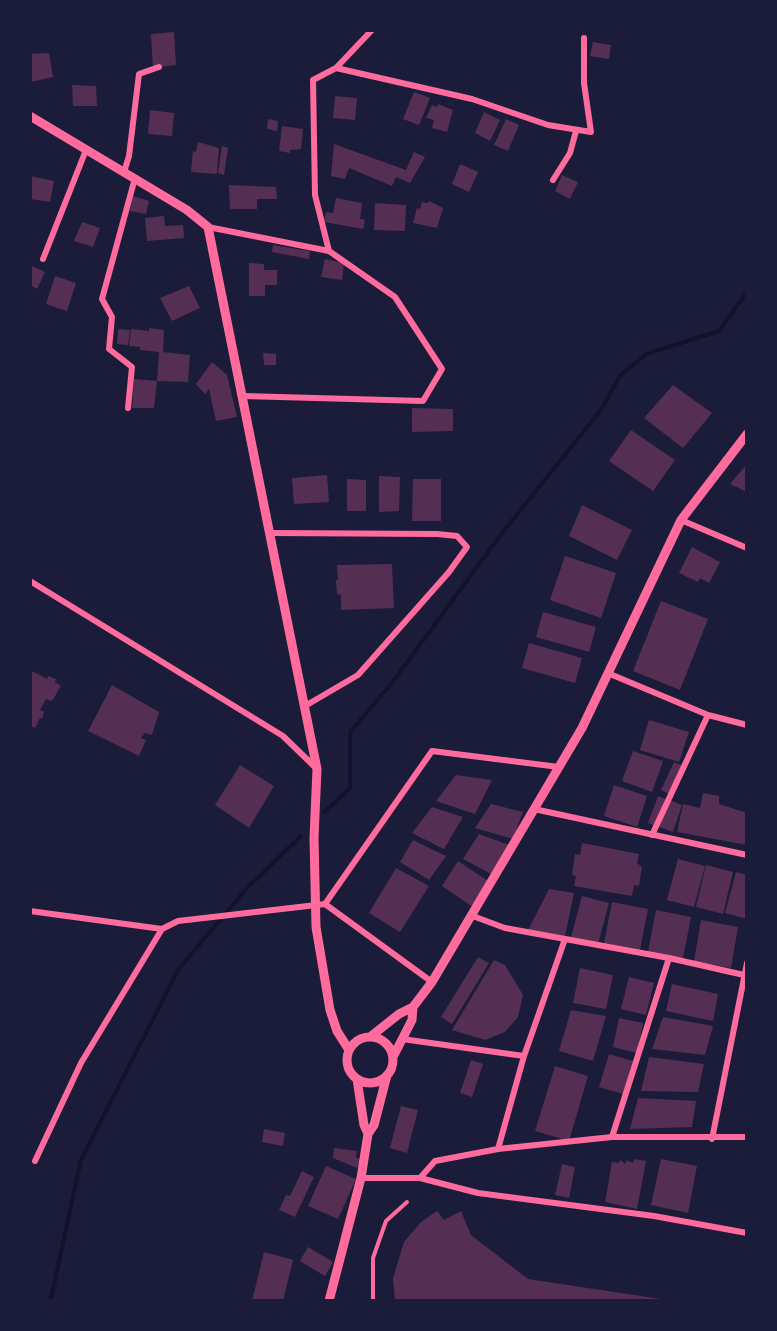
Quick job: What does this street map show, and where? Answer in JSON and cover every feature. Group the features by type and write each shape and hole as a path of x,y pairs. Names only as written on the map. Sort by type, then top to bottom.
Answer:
{"street":[{"path":"329,251 315,195 313,80 336,68 372,30"},
{"path":"336,68 472,99 548,125 591,132 584,83 584,38"},
{"path":"124,172 129,156 139,74 159,67"},
{"path":"30,117 187,210 208,227 329,251 395,297 442,369 423,401 243,396"},
{"path":"553,180 570,153 576,131"},
{"path":"43,259 86,150"},
{"path":"128,408 132,367 109,349 112,317 102,299 135,178"},
{"path":"208,227 317,769 314,838 321,906 316,927 330,1010 337,1031 349,1050"},
{"path":"368,1134 364,1125 357,1079 347,1063 349,1050 358,1040 370,1037 399,1014 413,1007 432,982 559,767 609,674 641,599 681,520 747,434"},
{"path":"681,520 747,548"},
{"path":"270,533 437,534 458,536 467,547 435,588 358,675 305,706"},
{"path":"30,581 283,736 317,769"},
{"path":"609,674 708,715 747,725"},
{"path":"652,835 708,715"},
{"path":"321,906 432,752 559,767"},
{"path":"534,809 747,855"},
{"path":"35,1161 81,1063 162,929 178,921 321,906 432,982"},
{"path":"30,911 162,929"},
{"path":"470,915 505,928 669,958 744,975"},
{"path":"498,1149 524,1056 564,939"},
{"path":"612,1137 669,958"},
{"path":"712,1139 747,963"},
{"path":"328,1301 361,1178 368,1134 374,1125 393,1057 412,1020 413,1007"},
{"path":"370,1037 383,1041 393,1057"},
{"path":"402,1039 524,1056"},
{"path":"357,1079 376,1082 387,1075"},
{"path":"420,1178 435,1161 498,1149 612,1137 712,1139 747,1137"},
{"path":"361,1178 420,1178 478,1193 654,1216 747,1233"}],"lane":[{"path":"373,1301 373,1258 386,1221 407,1202"}],"building":[{"path":"174,32 176,65 153,68 151,34"},
{"path":"593,42 611,45 609,59 590,56"},
{"path":"49,53 53,77 30,82 30,54"},
{"path":"72,85 96,86 97,106 73,106"},
{"path":"414,92 430,98 419,125 403,119"},
{"path":"335,96 357,98 355,120 333,118"},
{"path":"438,104 453,110 447,132 432,128 434,120 426,118 432,105 437,107"},
{"path":"150,110 174,113 172,136 148,134"},
{"path":"484,112 500,120 490,141 475,133"},
{"path":"268,119 278,121 277,131 267,129"},
{"path":"506,119 519,125 508,151 494,145"},
{"path":"282,126 303,129 301,149 290,150 290,153 279,151"},
{"path":"198,142 219,148 217,174 191,172 193,151 196,152"},
{"path":"334,144 406,170 414,152 425,157 410,183 396,177 392,186 349,168 345,179 331,176"},
{"path":"222,146 228,148 224,175 218,173"},
{"path":"460,164 478,172 469,192 452,184"},
{"path":"562,175 578,182 570,199 555,191"},
{"path":"30,176 54,181 50,202 30,199"},
{"path":"229,185 276,187 277,199 257,199 257,209 230,209"},
{"path":"133,196 149,201 146,214 130,211"},
{"path":"336,198 362,203 360,219 365,220 363,229 324,222 326,212 333,213"},
{"path":"429,201 443,208 437,228 413,223 417,208 420,209 422,202 428,203"},
{"path":"375,203 406,205 405,231 374,230"},
{"path":"164,216 165,226 183,225 184,238 147,241 145,218"},
{"path":"82,222 100,228 93,247 74,241"},
{"path":"273,245 310,251 309,259 272,252"},
{"path":"325,259 344,263 342,280 321,277"},
{"path":"249,263 264,264 264,270 277,270 277,285 265,285 265,296 249,296"},
{"path":"30,265 45,272 37,289 30,285"},
{"path":"55,276 76,283 67,311 46,304"},
{"path":"189,286 200,308 172,321 160,298"},
{"path":"149,328 164,330 163,352 190,355 188,382 157,381 159,352 129,346 131,329 149,331"},
{"path":"118,329 130,330 128,345 117,344"},
{"path":"263,353 276,354 276,365 264,365"},
{"path":"212,362 227,375 237,417 216,421 209,389 205,394 196,384"},
{"path":"134,379 157,381 154,408 132,408"},
{"path":"673,385 712,413 683,448 644,418"},
{"path":"412,408 453,409 453,431 412,432"},
{"path":"631,430 675,460 653,491 609,461"},
{"path":"747,464 747,492 730,484"},
{"path":"327,475 329,502 294,504 292,478"},
{"path":"379,476 400,477 399,511 379,512"},
{"path":"347,479 366,480 366,511 347,511"},
{"path":"413,479 441,479 441,521 412,521"},
{"path":"582,505 632,530 617,560 569,536"},
{"path":"692,547 720,562 709,583 700,578 698,582 679,573"},
{"path":"565,556 616,573 601,618 550,600"},
{"path":"392,564 394,608 341,610 341,595 337,594 337,565"},
{"path":"661,601 708,619 680,690 633,671"},
{"path":"543,612 596,627 589,652 536,637"},
{"path":"529,643 582,658 575,683 522,668"},
{"path":"30,670 47,679 48,676 56,679 55,682 61,686 52,701 46,699 40,710 44,712 42,719 40,718 35,728 30,726"},
{"path":"112,685 159,712 152,735 145,733 141,738 146,740 139,756 88,731"},
{"path":"649,720 689,732 679,762 640,750"},
{"path":"633,751 663,761 652,792 622,781"},
{"path":"674,762 684,766 671,795 661,790"},
{"path":"240,765 274,786 249,828 215,805"},
{"path":"456,775 492,780 475,814 436,801"},
{"path":"614,785 647,796 637,827 604,816"},
{"path":"703,793 719,796 719,804 747,813 747,845 677,832 683,804 700,808"},
{"path":"658,796 682,805 673,832 648,823"},
{"path":"491,804 523,812 513,839 475,828"},
{"path":"432,807 463,817 444,849 412,833"},
{"path":"479,834 509,845 493,875 463,859"},
{"path":"413,840 446,856 429,880 400,862"},
{"path":"582,843 639,854 637,863 642,867 639,886 634,885 632,896 574,886 576,876 572,875 575,854 580,855"},
{"path":"678,859 705,866 694,907 667,900"},
{"path":"458,861 488,881 473,907 442,886"},
{"path":"706,865 733,872 723,914 696,907"},
{"path":"396,868 429,886 400,932 369,913"},
{"path":"736,872 747,875 747,919 725,913"},
{"path":"549,889 574,893 565,936 528,930"},
{"path":"582,896 609,903 598,944 571,937"},
{"path":"612,902 648,909 640,950 604,943"},
{"path":"656,910 691,917 683,958 648,952"},
{"path":"701,920 738,927 731,968 694,961"},
{"path":"478,957 489,963 452,1024 441,1017"},
{"path":"494,960 505,965 523,995 518,1017 505,1032 485,1040 452,1030"},
{"path":"580,968 613,975 606,1009 573,1003"},
{"path":"629,977 654,983 646,1015 621,1009"},
{"path":"672,984 718,994 713,1021 666,1011"},
{"path":"571,1010 606,1016 593,1061 559,1051"},
{"path":"663,1017 713,1026 705,1055 652,1049"},
{"path":"619,1018 643,1023 637,1053 613,1047"},
{"path":"609,1054 633,1061 623,1094 599,1087"},
{"path":"649,1057 704,1064 698,1092 641,1091"},
{"path":"471,1060 483,1064 472,1097 460,1093"},
{"path":"555,1066 588,1076 569,1141 535,1131"},
{"path":"638,1098 696,1101 692,1127 630,1129"},
{"path":"401,1106 418,1110 407,1153 390,1148"},
{"path":"264,1129 285,1133 283,1146 262,1142"},
{"path":"334,1148 357,1151 356,1157 360,1159 357,1168 333,1158"},
{"path":"635,1159 646,1161 637,1209 605,1202 612,1162 619,1163 620,1160 625,1164 627,1160 632,1163"},
{"path":"661,1159 697,1166 688,1213 651,1205"},
{"path":"562,1164 575,1167 569,1198 555,1195"},
{"path":"326,1166 356,1179 338,1219 308,1206"},
{"path":"302,1171 314,1177 295,1217 279,1210 286,1195 290,1196"},
{"path":"437,1211 444,1220 461,1211 471,1235 528,1279 674,1301 395,1301 393,1278 404,1242 421,1222"},
{"path":"308,1247 333,1262 325,1276 300,1261"},
{"path":"264,1252 293,1260 283,1301 252,1301"}],"waterway":[{"path":"325,812 350,788 350,732 391,684 502,533 601,410 620,376 646,354 719,331 747,292"},
{"path":"51,1298 81,1160 178,970 246,889 301,836"}]}
